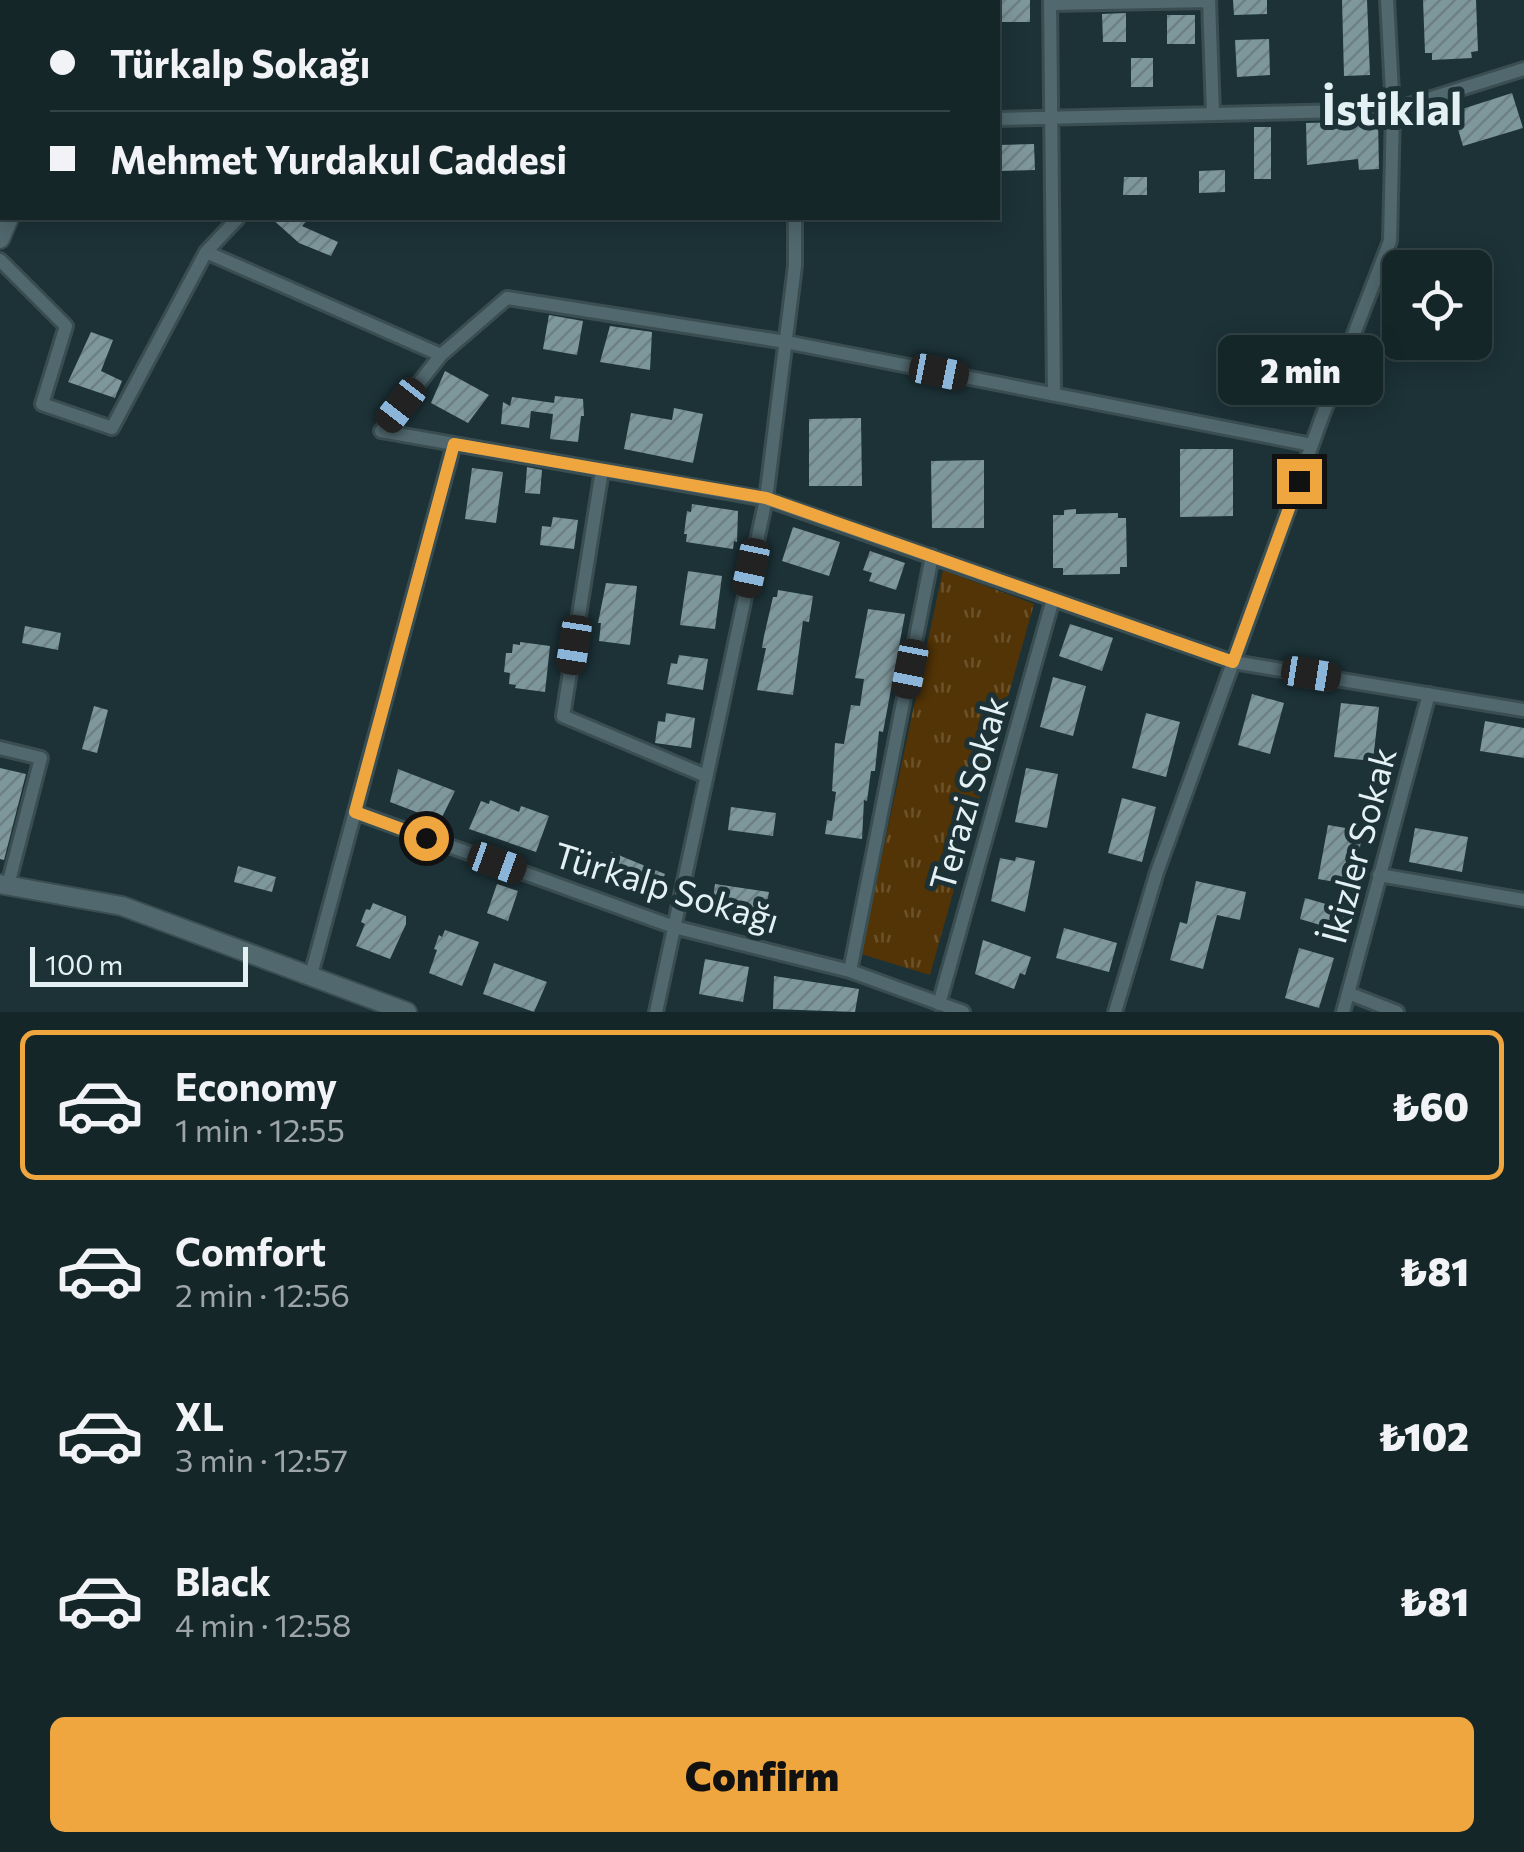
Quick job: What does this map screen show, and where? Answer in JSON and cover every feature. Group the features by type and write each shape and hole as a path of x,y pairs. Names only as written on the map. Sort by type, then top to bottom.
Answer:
{"street":[{"path":"1116,1012 1156,872 1390,241 1393,110 1388,0"},
{"path":"1054,394 1050,2 1209,1 1212,114"},
{"path":"1000,119 1393,110 1524,69"},
{"path":"0,260 66,326 42,404 112,428 206,252 236,220"},
{"path":"656,1012 766,498 796,266 796,220"},
{"path":"206,252 441,354"},
{"path":"1312,444 786,342 507,298 441,354 382,431 766,498 1233,662 1524,710"},
{"path":"311,975 454,444"},
{"path":"602,470 564,716 706,776"},
{"path":"850,971 932,556"},
{"name":"Terazi Sokak","path":"939,1004 1053,599"},
{"name":"İkizler Sokak","path":"1342,1012 1428,694"},
{"path":"0,748 42,758 4,885 122,906 407,1012"},
{"name":"Türkalp Sokağı","path":"355,812 674,927 850,971 963,1012"},
{"path":"1380,875 1524,900"},
{"path":"1348,993 1397,1012"}],"green space":[{"path":"943,570 1034,604 930,975 861,954"}],"building":[{"path":"1000,0 1030,0 1030,22 1001,22"},
{"path":"1233,0 1267,0 1267,14 1234,15"},
{"path":"1342,0 1367,0 1370,75 1344,76"},
{"path":"1423,0 1476,0 1478,51 1471,52 1472,58 1432,60 1432,53 1425,53"},
{"path":"1126,13 1126,42 1103,42 1102,14"},
{"path":"1167,15 1195,15 1195,44 1167,44"},
{"path":"1269,39 1270,75 1237,77 1235,40"},
{"path":"1131,58 1153,58 1153,87 1131,87"},
{"path":"1512,93 1523,128 1463,146 1453,112"},
{"path":"1378,121 1379,169 1359,170 1358,159 1307,165 1306,123"},
{"path":"1254,127 1271,127 1271,179 1254,179"},
{"path":"1034,144 1035,170 1000,171 1000,145"},
{"path":"1225,170 1225,192 1199,193 1199,171"},
{"path":"1124,177 1147,177 1147,195 1123,195"},
{"path":"273,220 307,220 302,226 338,242 331,256 299,243"},
{"path":"549,315 583,321 577,355 543,349"},
{"path":"610,326 652,332 650,370 600,362"},
{"path":"91,332 113,340 101,371 122,381 115,398 68,382"},
{"path":"445,371 489,395 468,423 431,403"},
{"path":"555,396 583,399 578,442 550,439 553,414 531,411 529,428 501,424 503,402 510,406 512,397 554,403"},
{"path":"674,408 703,414 693,463 624,449 631,413 672,420"},
{"path":"861,418 862,486 809,486 809,419"},
{"path":"1180,449 1233,449 1233,516 1180,517"},
{"path":"984,460 984,528 932,528 931,461"},
{"path":"527,467 542,470 540,494 525,493"},
{"path":"472,468 503,472 496,523 465,519"},
{"path":"692,504 738,511 737,542 734,541 733,549 686,542 687,511 691,512"},
{"path":"1076,509 1076,514 1118,513 1118,518 1126,518 1127,567 1120,567 1120,574 1063,575 1063,568 1053,568 1053,515"},
{"path":"553,517 578,520 574,549 540,545 542,526 551,527"},
{"path":"793,527 840,542 829,576 782,561"},
{"path":"870,551 905,563 896,590 869,581 872,573 863,570"},
{"path":"688,571 722,576 715,629 680,625"},
{"path":"606,583 637,586 630,645 599,641 598,623"},
{"path":"778,590 813,596 809,622 803,621 793,695 757,690 766,648 762,648 764,636"},
{"path":"868,609 905,614 883,732 879,731 875,771 871,771 867,801 864,800 862,839 825,834 827,820 832,821 836,792 832,791 835,743 844,744 851,705 860,706 864,679 855,678"},
{"path":"1070,624 1113,638 1102,671 1059,656"},
{"path":"25,626 61,633 58,650 22,643"},
{"path":"513,644 550,646 545,692 509,684 510,673 504,672 506,653 512,653"},
{"path":"679,655 708,659 703,690 667,684 671,663 677,664"},
{"path":"1053,677 1086,686 1073,736 1040,727"},
{"path":"1252,694 1284,703 1270,754 1238,745"},
{"path":"1341,703 1379,707 1373,761 1334,757"},
{"path":"94,706 108,710 97,753 82,749"},
{"path":"666,713 695,718 691,748 655,743 658,721 665,722"},
{"path":"1146,713 1180,722 1166,777 1132,768"},
{"path":"1485,721 1524,728 1524,758 1480,751"},
{"path":"0,768 26,774 4,860 0,859"},
{"path":"1026,768 1058,774 1047,828 1015,822"},
{"path":"398,769 455,791 440,821 390,802"},
{"path":"1122,798 1156,807 1142,862 1108,853"},
{"path":"490,800 519,812 521,806 549,816 536,852 469,829 481,801 489,804"},
{"path":"731,807 776,813 773,836 728,830"},
{"path":"1328,825 1363,831 1353,885 1318,879"},
{"path":"1415,828 1468,837 1462,872 1409,862"},
{"path":"611,852 665,874 655,900 601,879"},
{"path":"1016,857 1035,861 1025,912 991,901 1000,858 1015,861"},
{"path":"238,866 276,877 272,892 234,882"},
{"path":"1196,881 1246,892 1240,920 1217,915 1203,969 1170,960 1180,922 1187,924"},
{"path":"497,884 518,891 508,921 487,913"},
{"path":"715,884 769,892 764,920 711,912"},
{"path":"1305,898 1350,911 1344,932 1300,919"},
{"path":"373,903 406,916 390,959 356,946 366,909 370,910"},
{"path":"1064,928 1117,943 1109,972 1056,958"},
{"path":"445,930 479,942 462,986 429,973 439,935 442,937"},
{"path":"983,940 1031,957 1025,975 1020,973 1014,989 975,974"},
{"path":"1299,948 1334,958 1319,1008 1285,998"},
{"path":"705,959 749,967 743,1002 699,994"},
{"path":"494,963 547,982 534,1012 483,994"},
{"path":"774,976 859,989 855,1012 773,1009"}],"district":[{"name":"İstiklal","path":"1392,106"}],"route":[{"path":"426,838 355,812 454,444 766,498 1233,662 1299,481"}]}
